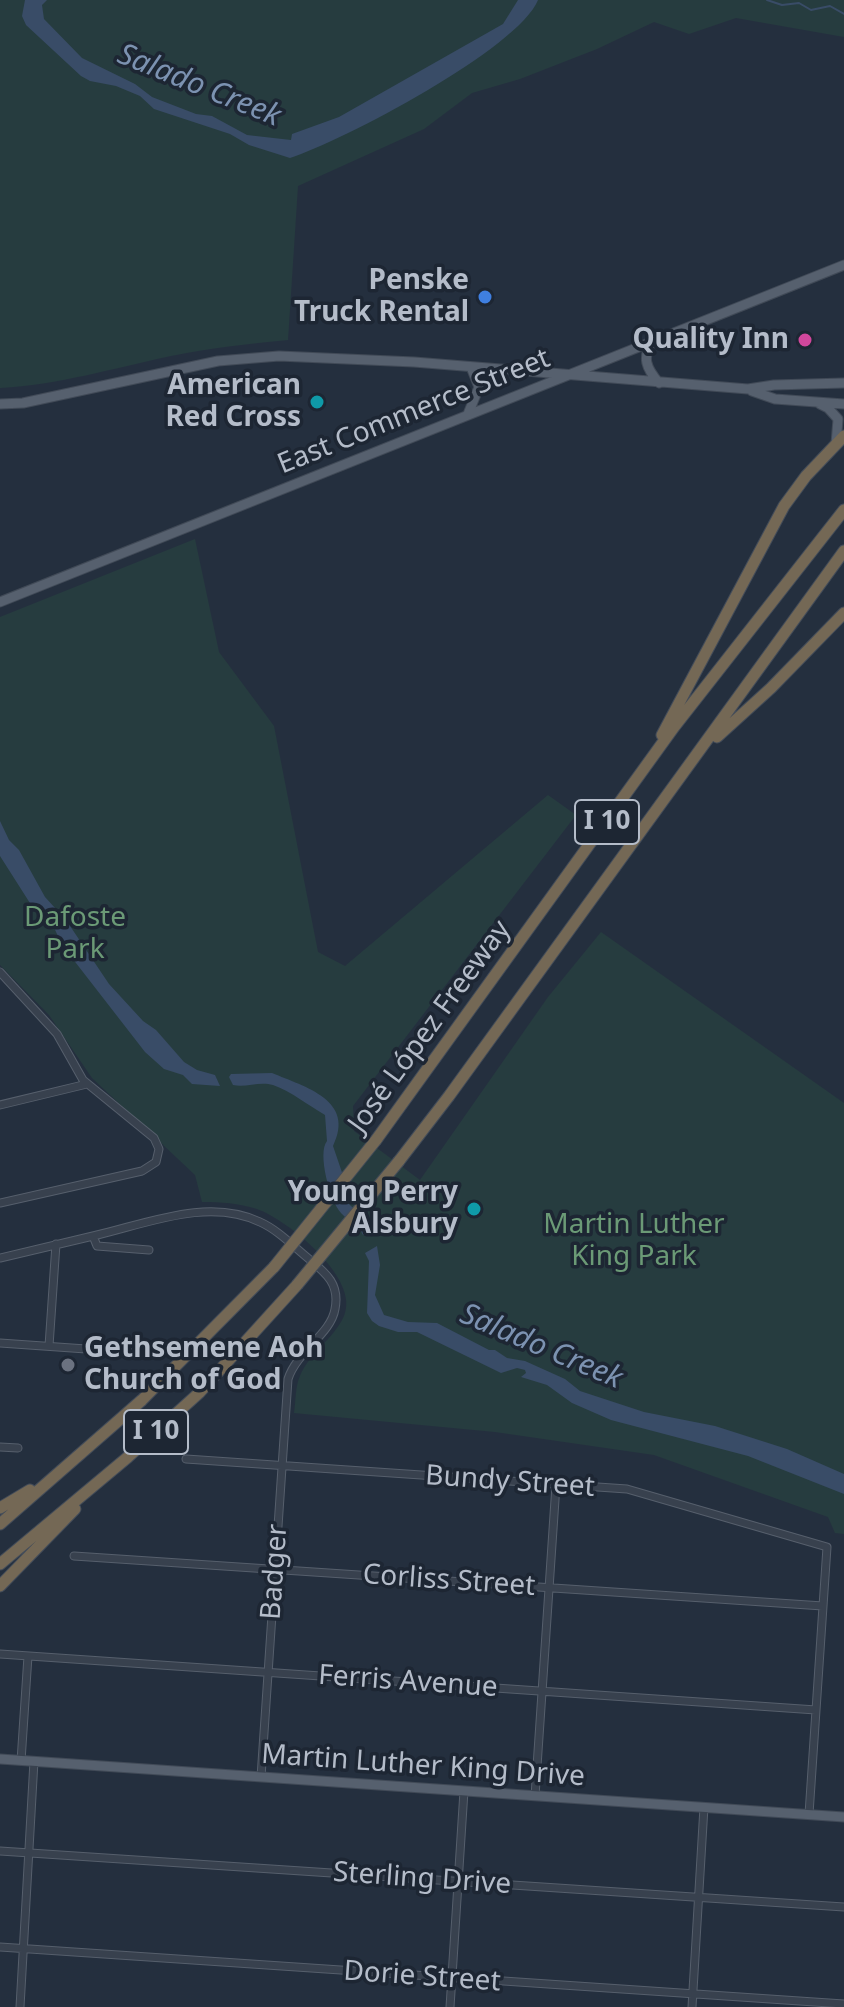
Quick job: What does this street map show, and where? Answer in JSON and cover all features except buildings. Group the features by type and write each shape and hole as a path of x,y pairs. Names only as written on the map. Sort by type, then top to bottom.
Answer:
{"highway":[{"path":"640,775 784,506 806,476 840,440"},
{"name":"José López Freeway","path":"0,1524 142,1400 274,1267 376,1140 736,645 844,510"},
{"name":"José López Freeway","path":"0,1564 199,1393 297,1285 399,1161 699,754 844,551"},
{"path":"699,754 771,688 844,613"},
{"path":"0,1586 128,1457"},
{"path":"0,1508 55,1476"}],"main road":[{"name":"East Commerce Street","path":"0,602 844,265"},
{"path":"652,341 647,350 646,367 659,383"},
{"path":"0,404 23,403 218,361 264,357 316,356 748,389 788,384 844,383"},
{"path":"468,414 479,387 471,367"},
{"path":"748,389 775,399 844,404"},
{"path":"817,402 838,419 840,440"},
{"name":"Martin Luther King Drive","path":"0,1759 844,1817"}],"street":[{"path":"0,1203 142,1171 156,1162 159,1149 154,1138 87,1084 57,1034 2,976"},
{"path":"0,1105 87,1084"},
{"name":"Badger","path":"93,1236 216,1210 243,1215 270,1227 322,1270 332,1280 337,1293 333,1317 292,1367 287,1387 261,1777"},
{"path":"0,1258 93,1236 97,1246 149,1250"},
{"path":"49,1346 56,1244"},
{"path":"0,1343 129,1352"},
{"path":"0,1447 18,1448"},
{"name":"Bundy Street","path":"186,1459 637,1491 827,1547 823,1606"},
{"path":"535,1796 556,1485"},
{"name":"Corliss Street","path":"74,1556 823,1606"},
{"path":"809,1814 823,1606"},
{"name":"Ferris Avenue","path":"0,1654 816,1710"},
{"path":"21,1761 28,1656"},
{"path":"20,2007 34,1761"},
{"path":"450,2007 464,1791"},
{"path":"692,2007 704,1807"},
{"name":"Sterling Drive","path":"0,1851 844,1907"},
{"name":"Dorie Street","path":"0,1947 844,2004"}],"green space":[{"path":"0,0 844,0 844,37 736,18 689,34 654,22 597,49 520,79 472,93 424,129 298,186 288,340 200,351 65,380 0,388"},
{"path":"195,539 219,652 274,726 318,952 345,966 548,795 576,815 353,1106 354,1131 420,1180 548,997 601,932 844,1103 844,1534 835,1533 828,1517 654,1455 495,1432 294,1413 297,1385 304,1368 344,1316 346,1301 342,1285 332,1269 303,1238 270,1215 243,1205 202,1202 195,1175 92,1078 49,1015 0,965 0,617"}],"water":[{"path":"25,0 47,0 42,5 44,19 82,58 135,84 152,97 196,114 212,116 247,135 291,140 292,134 339,117 503,24 518,0 538,0 524,20 465,67 348,133 290,158 154,109 140,96 81,76 26,25 22,16"},
{"path":"0,821 45,897 66,920 109,984 184,1062 215,1075 220,1086 192,1084 183,1075 164,1069 145,1052 62,945 51,921 43,913 35,911 0,856"},
{"path":"272,1073 312,1090 333,1106 338,1117 338,1130 333,1146 348,1190 344,1199 366,1221 368,1233 363,1235 341,1213 333,1198 323,1156 327,1141 325,1115 280,1088 268,1084 233,1085 229,1077 231,1074"},
{"path":"377,1246 380,1265 375,1295 384,1315 408,1322 437,1323 507,1358 525,1361 565,1379 580,1391 644,1412 715,1426 787,1449 844,1474 844,1494 748,1456 611,1420 572,1403 547,1385 521,1377 525,1370 517,1368 501,1373 417,1332 398,1332 379,1326 367,1313 369,1261 365,1253"}],"waterway":[{"path":"767,0 782,5 799,3 811,10 830,6 844,14"}],"place":[{"name":"Penske Truck Rental","path":"485,297"},
{"name":"Quality Inn","path":"805,340"},
{"name":"American Red Cross","path":"317,402"},
{"name":"Young Perry Alsbury","path":"474,1209"},
{"name":"Gethsemene Aoh Church of God","path":"68,1365"}],"water label":[{"name":"Salado Creek","path":"199,86"},
{"name":"Salado Creek","path":"541,1347"}],"park label":[{"name":"Dafoste Park","path":"75,934"},
{"name":"Martin Luther King Park","path":"634,1241"}]}
